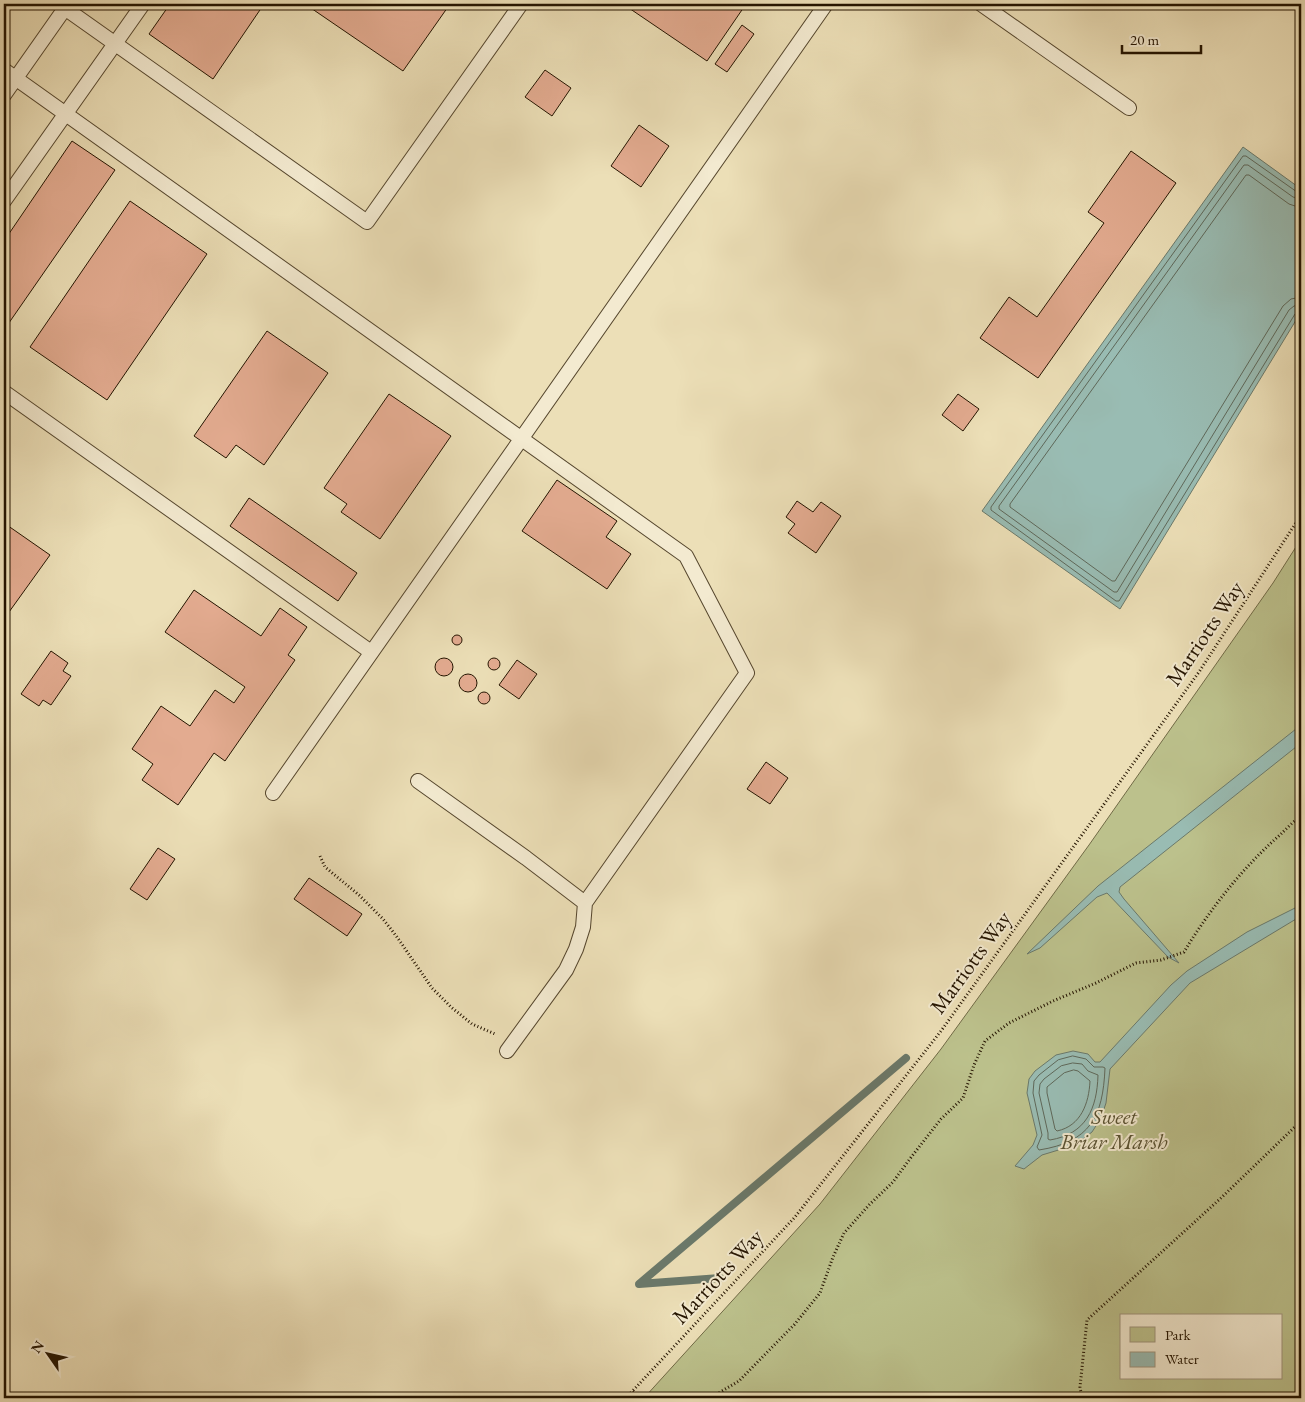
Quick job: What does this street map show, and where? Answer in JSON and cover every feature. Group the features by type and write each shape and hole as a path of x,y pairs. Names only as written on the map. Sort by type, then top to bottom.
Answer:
{"lane":[{"path":"4,201 143,4"},
{"path":"4,95 64,5 367,222 521,4"},
{"path":"272,793 826,4"},
{"path":"981,4 1129,108"},
{"path":"4,70 686,556 747,673 585,903 583,927 576,949 566,970 510,1046"},
{"path":"4,392 371,652"},
{"path":"418,781 585,903"}],"path":[{"name":"Marriotts Way","path":"626,1398 795,1217 940,1031 1199,672 1301,515"},
{"path":"710,1398 739,1380 794,1325 820,1293 844,1233 893,1182 942,1119 963,1098 974,1065 986,1041 1009,1023 1136,963 1161,960 1184,952 1198,929 1238,877 1270,842 1301,816"},
{"path":"320,856 325,867 359,895 382,919 432,988 472,1024 510,1046"},
{"path":"1082,1398 1080,1387 1087,1320 1221,1198 1301,1121"},
{"path":"632,1391 641,1398"}],"green space":[{"name":"Sweet Briar Marsh","path":"1301,539 1301,1398 644,1398 820,1204 941,1049 1089,845 1273,583"}],"water":[{"path":"1243,147 1301,189 1301,312 1120,609 982,511"},
{"path":"1301,725 1301,743 1120,887 1119,892 1124,899 1179,963 1168,957 1107,893 1097,897 1040,948 1027,954 1098,886"},
{"path":"1301,905 1301,916 1190,983 1110,1069 1106,1103 1101,1118 1092,1132 1075,1145 1042,1155 1024,1169 1015,1166 1033,1145 1037,1135 1027,1093 1029,1079 1035,1071 1056,1055 1073,1051 1088,1054 1095,1062 1100,1062 1171,985 1187,971 1247,932"}],"building":[{"path":"170,4 264,4 213,79 149,34"},
{"path":"305,4 450,4 403,71"},
{"path":"623,4 746,4 707,61"},
{"path":"742,25 754,34 727,72 715,64"},
{"path":"545,70 571,88 552,116 525,97"},
{"path":"639,125 669,146 641,187 611,166"},
{"path":"72,141 115,170 4,330 4,241"},
{"path":"1131,151 1176,183 1038,378 980,338 1009,297 1037,317 1104,223 1088,212"},
{"path":"130,201 207,254 107,400 30,347"},
{"path":"267,331 328,373 264,465 236,445 226,458 194,436"},
{"path":"389,394 451,436 380,539 341,512 347,504 324,488"},
{"path":"958,394 979,409 963,431 942,415"},
{"path":"557,480 617,521 606,537 631,554 607,589 522,531"},
{"path":"249,498 357,573 338,601 230,526"},
{"path":"797,501 813,512 821,502 841,516 816,553 788,533 795,524 786,517"},
{"path":"4,523 50,555 4,619"},
{"path":"194,590 261,636 280,608 307,627 288,655 295,660 225,761 214,753 178,805 142,780 153,764 132,749 161,706 190,726 215,690 234,703 245,687 165,632"},
{"path":"455,635 459,635 462,640 461,644 455,645 452,642 452,638"},
{"path":"51,651 68,663 63,671 71,676 51,705 43,700 39,706 21,694"},
{"path":"444,658 450,661 453,667 450,673 444,676 438,673 435,667 438,661"},
{"path":"492,658 496,658 500,664 496,670 492,670 488,666 488,662"},
{"path":"517,660 537,674 519,699 499,685"},
{"path":"468,674 474,677 477,683 474,689 468,692 462,689 459,683 462,677"},
{"path":"484,692 490,698 484,704 478,698"},
{"path":"766,762 788,778 770,804 747,789"},
{"path":"158,848 175,859 147,900 130,889"},
{"path":"309,878 362,914 347,936 294,899"}],"waterway":[{"path":"720,1278 639,1284 906,1058"}]}
